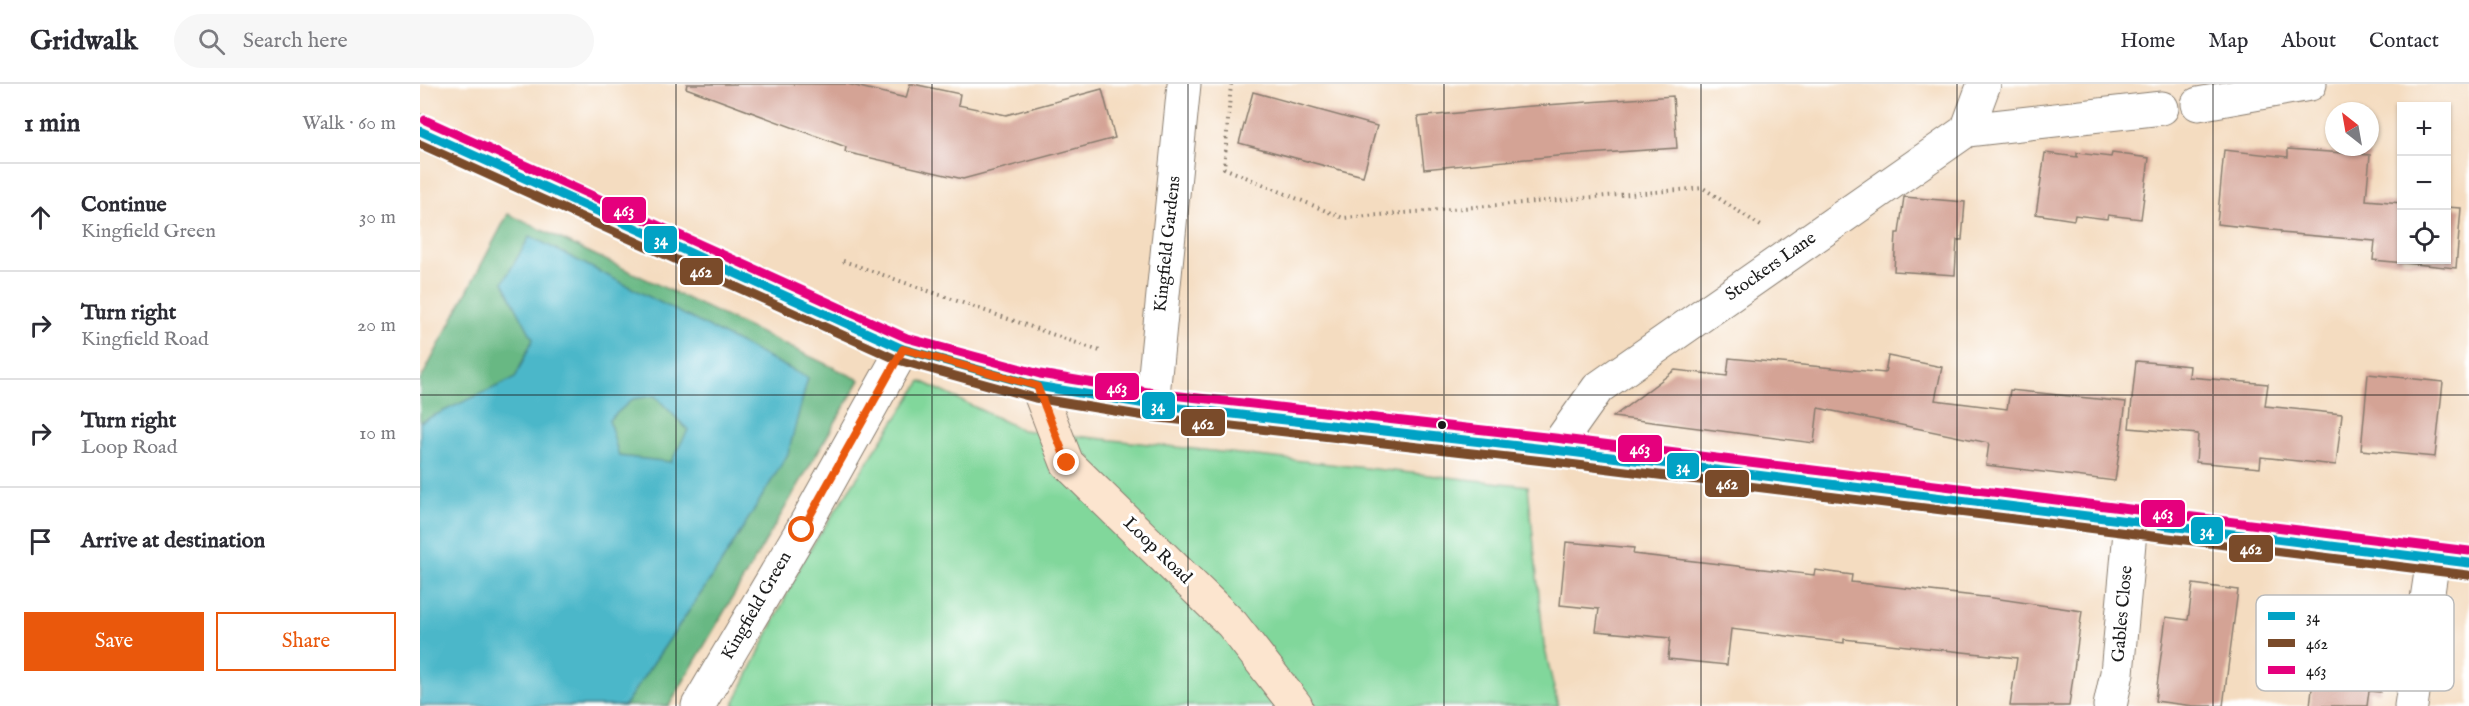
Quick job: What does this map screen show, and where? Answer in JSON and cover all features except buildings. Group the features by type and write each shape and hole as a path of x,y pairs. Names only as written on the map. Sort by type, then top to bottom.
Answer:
{"main road":[{"path":"420,131 903,349 1037,386 1152,405 1554,450 2469,563"},
{"name":"Loop Road","path":"1037,386 1067,463 1232,624 1293,705"}],"street":[{"name":"Kingfield Gardens","path":"1152,405 1184,84"},
{"path":"1984,84 1967,130 2162,108"},
{"path":"2198,104 2310,84"},
{"name":"Stockers Lane","path":"1554,450 1598,388 1967,130"},
{"name":"Kingfield Green","path":"698,706 802,530 903,349"},
{"name":"Gables Close","path":"2109,706 2117,672 2131,521"},
{"path":"2428,595 2433,559"},
{"path":"2411,706 2413,691"}],"path":[{"path":"1231,84 1224,168 1343,218 1703,188 1767,229 1785,258"},
{"path":"843,261 1100,351"}],"green space":[{"path":"508,214 860,380 669,706 420,706 420,381"},
{"path":"921,381 1022,430 1528,486 1544,645 1558,706 733,706 806,555"}],"water":[{"path":"530,236 808,378 788,454 719,567 624,706 420,706 420,422 515,378 533,339 503,282","holes":["655,396 688,430 671,462 619,456 609,420 633,399"]}],"transit line":[{"name":"463","path":"425,120 907,338 1040,374 1154,393 1555,438 2469,551"},
{"name":"34","path":"420,131 903,349 1037,386 1152,405 1554,450 2469,563"},
{"name":"462","path":"420,144 898,360 1035,398 1151,417 1553,462 2468,575"}],"route":[{"path":"802,530 903,349 1037,386 1067,463"}]}
